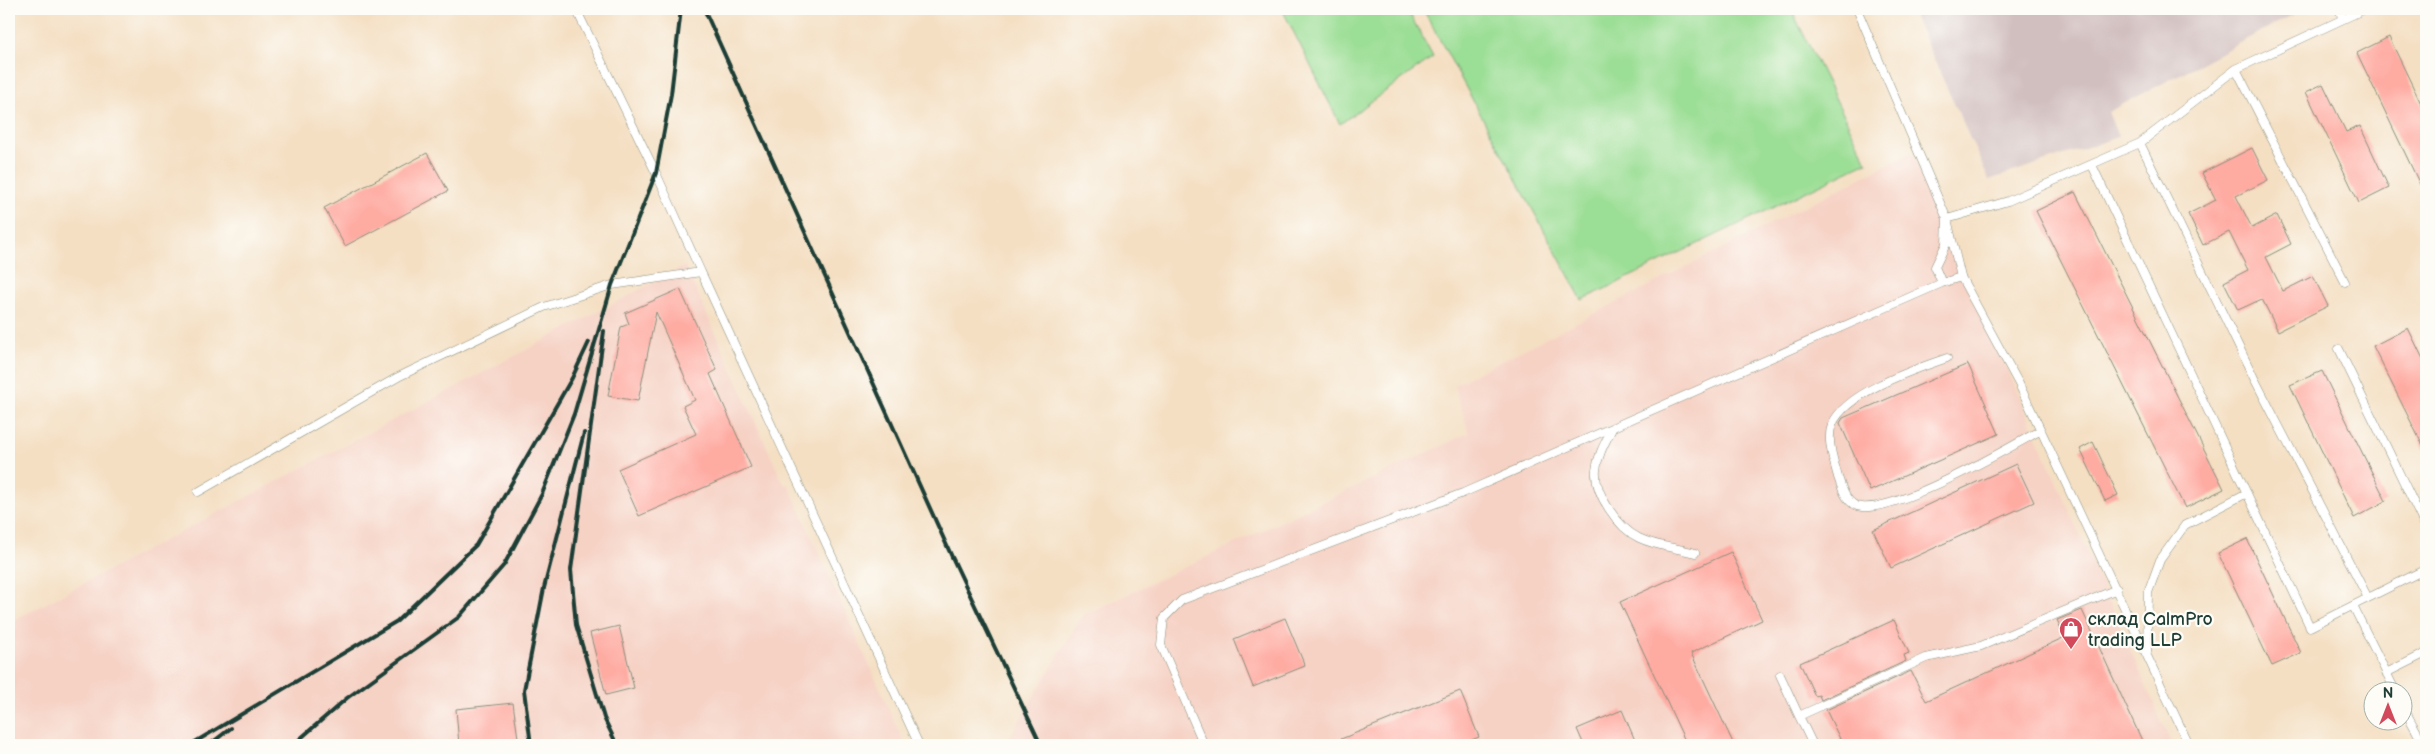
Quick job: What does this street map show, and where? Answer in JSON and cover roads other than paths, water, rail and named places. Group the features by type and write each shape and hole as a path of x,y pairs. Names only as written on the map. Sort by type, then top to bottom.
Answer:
{"lane":[{"path":"576,9 656,173 919,745"},
{"path":"1857,9 1947,219 1961,277 2041,430 2190,745"},
{"path":"2340,9 2342,20"},
{"path":"1947,219 2008,201 2140,143 2236,69 2366,9"},
{"path":"2236,69 2345,282"},
{"path":"2140,143 2254,378 2368,598"},
{"path":"2092,165 2310,627 2426,569"},
{"path":"1942,283 1935,267 1946,244 1947,219"},
{"path":"198,492 398,377 544,306 612,284 701,272"},
{"path":"1204,745 1161,645 1164,618 1182,600 1463,493 1942,283 1961,277"},
{"path":"2339,349 2426,528"},
{"path":"1948,358 1887,380 1845,407 1832,425 1830,442 1838,478 1847,500 1858,507 1874,508 1914,494 2012,447 2041,430"},
{"path":"1613,428 1600,453 1596,471 1600,492 1612,515 1638,538 1694,553"},
{"path":"2146,654 2148,593 2160,560 2185,525 2247,493"},
{"path":"1799,716 1926,658 1981,646 2117,589"},
{"path":"2353,606 2391,682"},
{"path":"2386,672 2426,653"},
{"path":"1780,674 1813,745"},
{"path":"2412,723 2424,745"}],"railway":[{"path":"293,745 347,698 459,617 504,565 542,494 574,414 612,285 656,173 671,94 681,9"},
{"path":"704,9 952,557 1041,745"},
{"path":"604,331 571,570 576,625 604,718 617,745"},
{"path":"190,745 397,621 476,545 572,378 589,342"},
{"path":"531,745 524,690 544,588 584,433"},
{"path":"209,745 231,728"}],"place":[{"name":"склад CalmPro trading LLP","path":"2071,650"}]}
